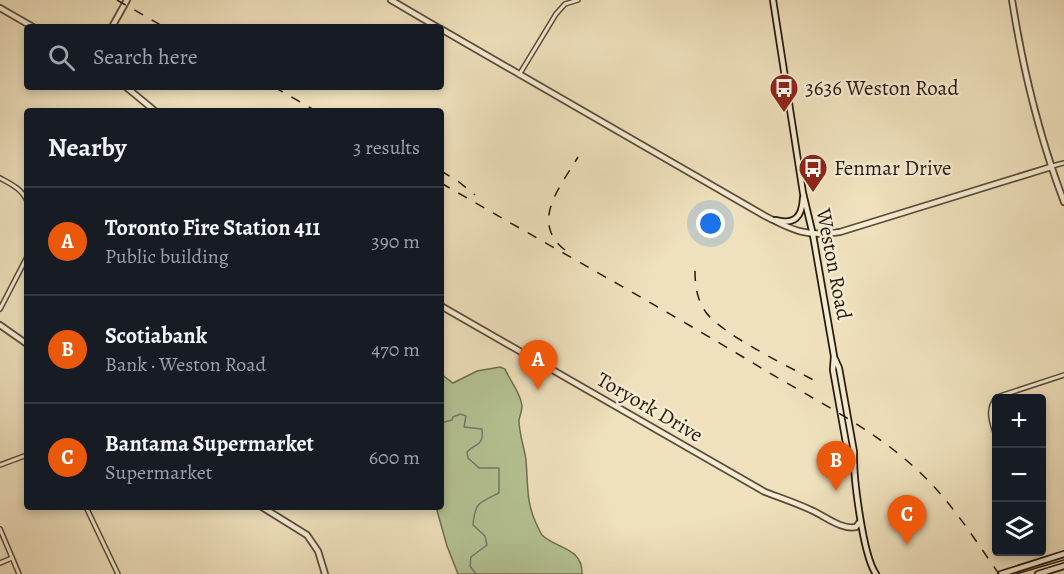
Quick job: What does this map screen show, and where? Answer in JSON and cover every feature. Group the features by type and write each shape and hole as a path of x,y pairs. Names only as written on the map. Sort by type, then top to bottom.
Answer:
{"street":[{"path":"114,24 127,0"},
{"path":"391,0 432,24"},
{"path":"519,75 556,14 565,4 578,0"},
{"name":"Weston Road","path":"772,0 803,193 854,452 860,523 871,567 876,574"},
{"path":"1012,0 1023,68 1051,167 1064,202"},
{"path":"0,8 28,24"},
{"path":"444,31 789,228 813,235 840,232 1064,163"},
{"path":"130,90 151,108"},
{"path":"0,178 24,194"},
{"path":"775,220 788,223 798,216 802,209 803,193"},
{"path":"0,309 24,263"},
{"name":"Toryork Drive","path":"444,308 765,492 810,509 837,524 847,526 855,521 860,523"},
{"path":"0,325 24,342"},
{"path":"1009,394 1064,375"},
{"path":"992,405 990,416 992,423"},
{"path":"0,465 24,456"},
{"path":"87,510 118,574"},
{"path":"267,510 307,536 318,551 325,574"},
{"path":"0,529 19,574"},
{"path":"1001,574 1064,554"},
{"path":"0,563 12,558"},
{"path":"1038,574 1064,566"},
{"name":"Weston Road","path":"869,574 871,567"}],"green space":[{"path":"500,367 505,369 518,392 522,408 519,425 526,460 530,508 542,535 573,553 581,565 582,574 458,574 437,510 444,510 444,376 453,383 477,371"}],"waterway":[{"path":"444,422 460,414 466,416 464,427 482,429 481,442 467,452 468,458 479,468 499,468 499,493 479,504 475,512 473,525 485,536 487,545 471,557 470,566 476,574"}],"tram line":[{"path":"1016,574 1064,560"}],"railway":[{"path":"117,0 159,24"},
{"path":"279,90 311,108"},
{"path":"565,250 549,228 549,216 557,192 578,157"},
{"path":"444,173 475,195"},
{"path":"444,185 842,415 880,440 898,453 939,492 999,574"},
{"path":"695,271 700,302 713,320 741,340 819,383"}],"place":[{"name":"3636 Weston Road","path":"784,114"},
{"name":"Fenmar Drive","path":"813,194"},
{"name":"Toronto Fire Station 411","path":"538,390"},
{"name":"Scotiabank","path":"836,491"},
{"name":"Bantama Supermarket","path":"907,545"}]}
